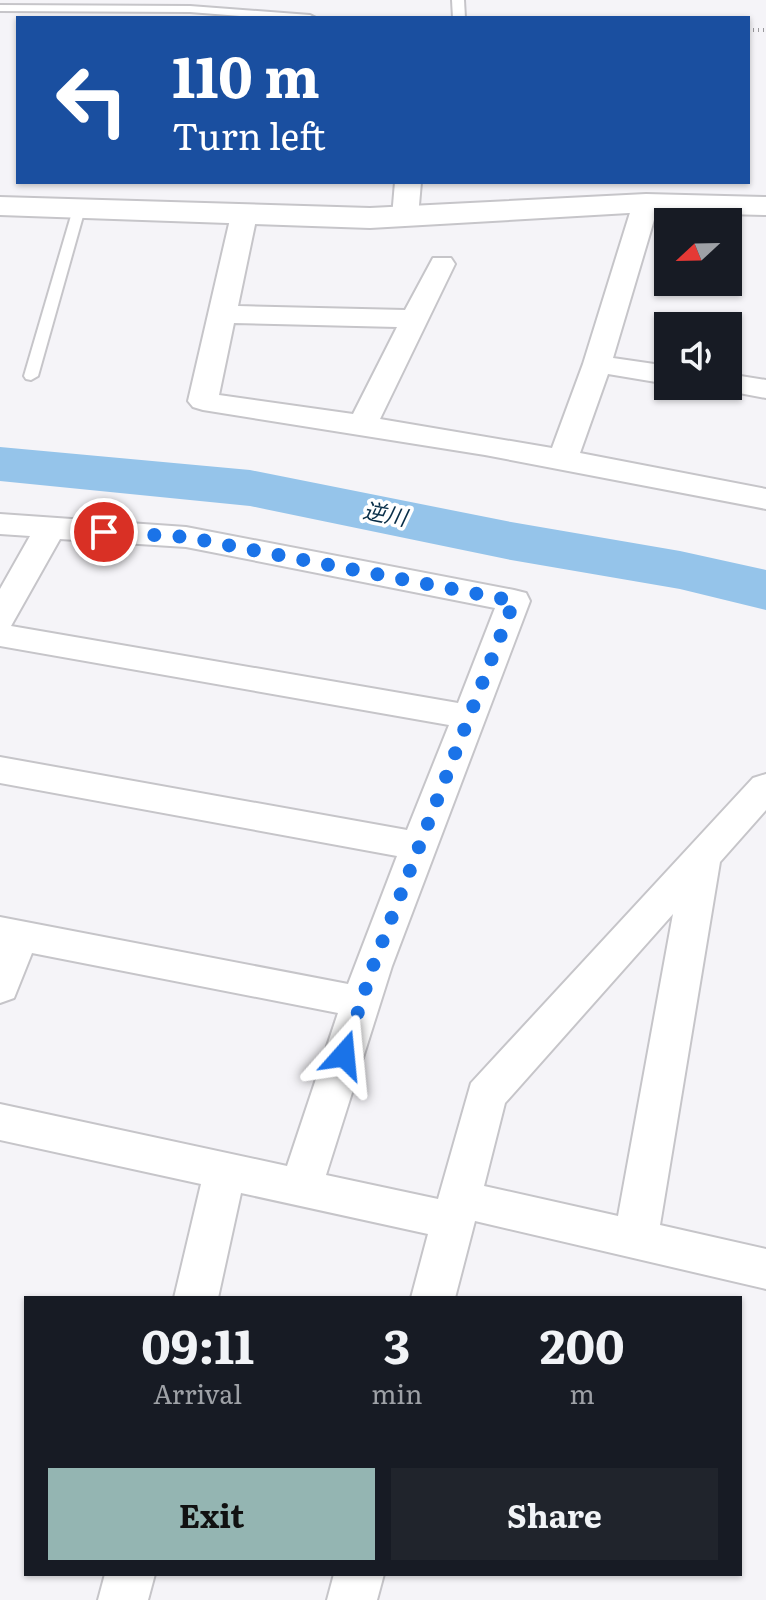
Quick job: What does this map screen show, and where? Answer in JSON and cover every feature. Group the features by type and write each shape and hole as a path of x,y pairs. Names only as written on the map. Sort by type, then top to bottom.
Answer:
{"street":[{"path":"405,217 408,184"},
{"path":"563,458 597,364 646,203"},
{"path":"0,206 405,217 646,203 766,206"},
{"path":"244,215 203,401 363,423 563,458 766,499"},
{"path":"363,423 442,264"},
{"path":"223,314 414,319"},
{"path":"597,364 654,373"},
{"path":"742,385 766,389"},
{"path":"0,524 186,537 514,601 361,1002 301,1188"},
{"path":"0,618 50,528"},
{"path":"0,635 470,717"},
{"path":"0,770 420,846"},
{"path":"434,1296 486,1095 766,787"},
{"path":"636,1239 702,857"},
{"path":"0,987 10,934 361,1002"},
{"path":"0,1122 301,1188 636,1239 766,1269"},
{"path":"196,1296 225,1172"},
{"path":"123,1600 129,1576"},
{"path":"352,1600 358,1576"}],"lane":[{"path":"0,8 190,9 283,16"},
{"path":"31,376 79,209"}],"waterway":[{"name":"逆川","path":"0,464 250,488 511,541 680,570 766,590"}],"route":[{"path":"104,532 186,537 514,601 373,966 344,1055"}]}
